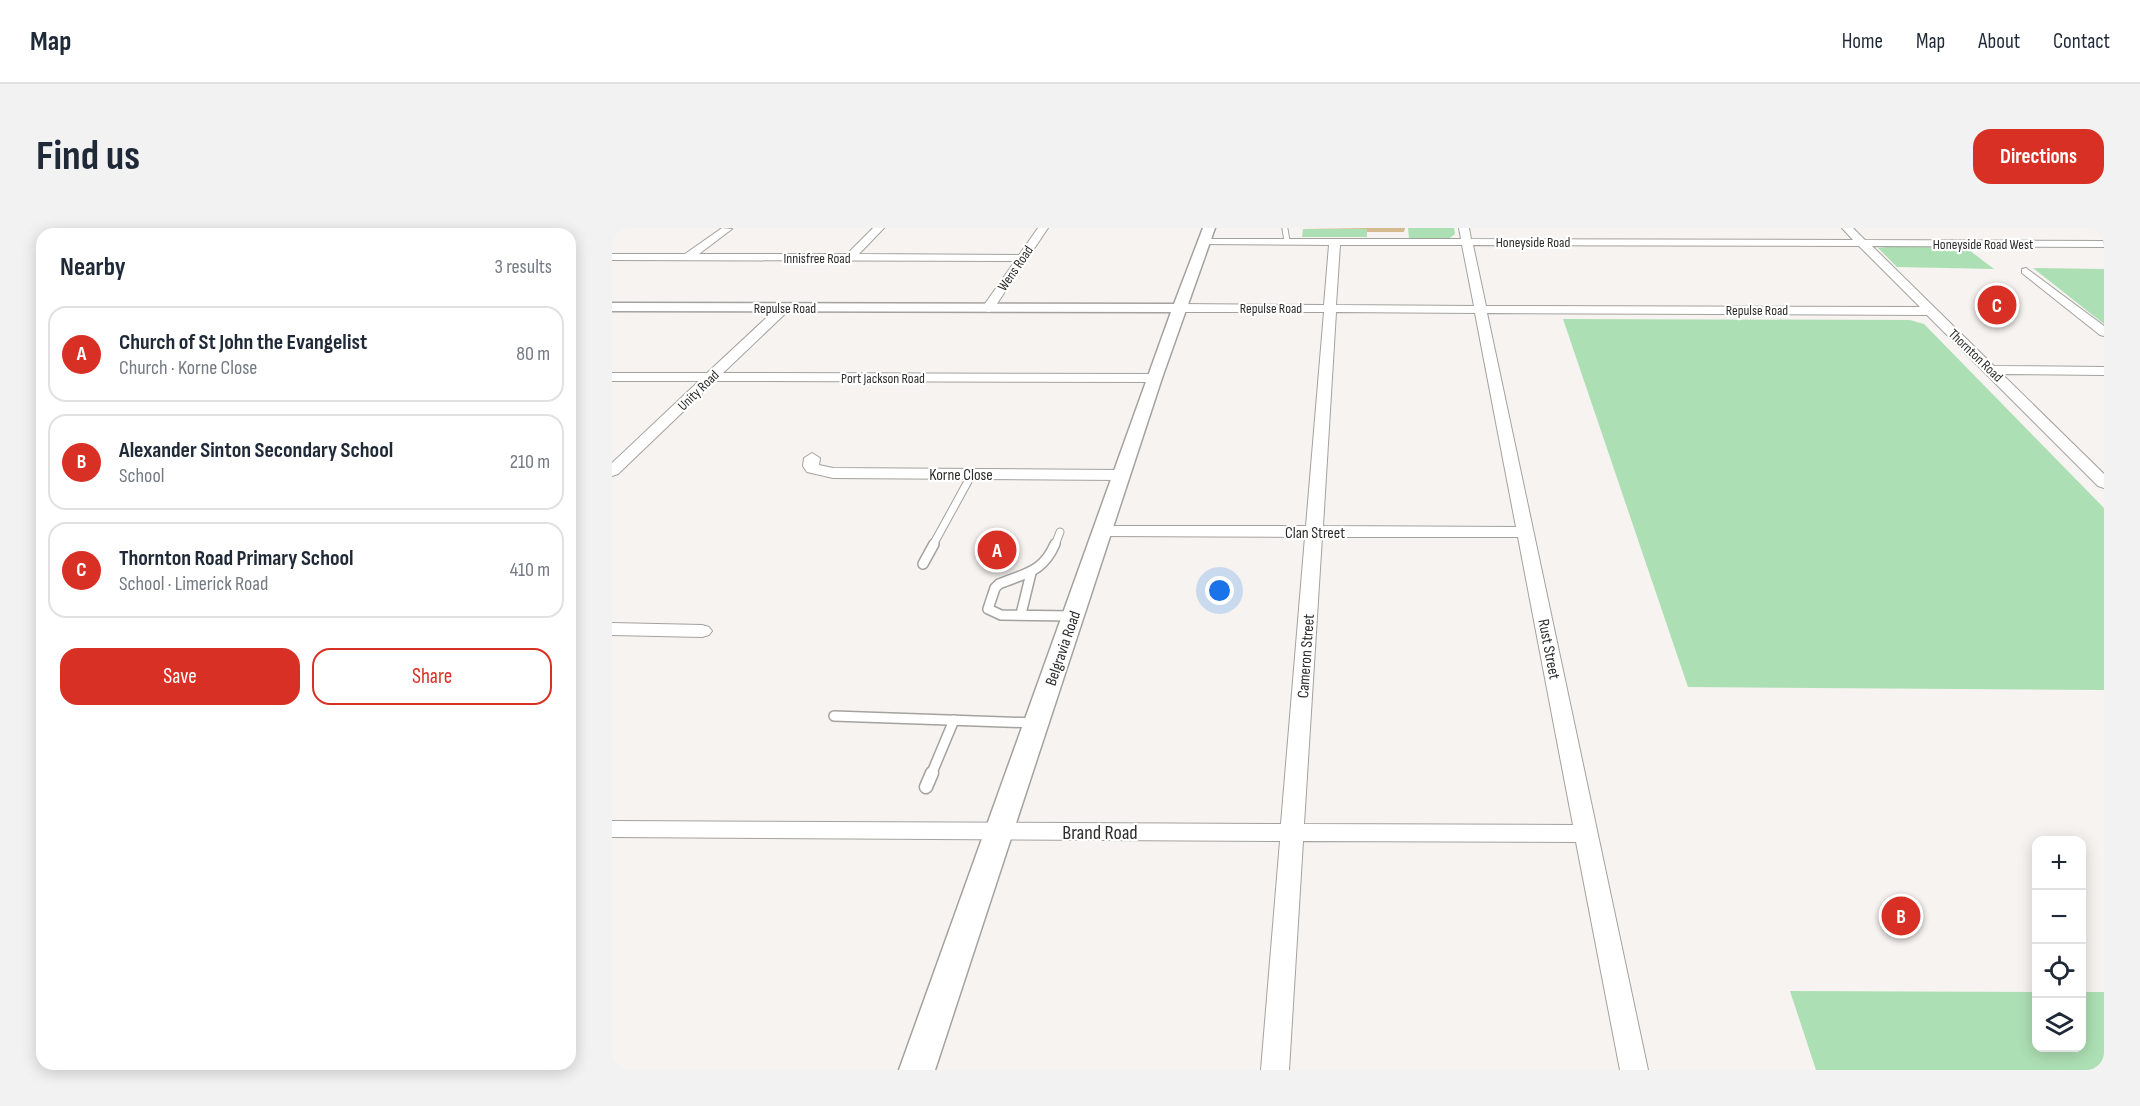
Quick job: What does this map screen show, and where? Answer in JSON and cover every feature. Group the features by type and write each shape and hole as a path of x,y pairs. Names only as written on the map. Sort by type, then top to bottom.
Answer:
{"street":[{"path":"849,258 879,228"},
{"name":"Wens Road","path":"988,308 1043,228"},
{"name":"Thornton Road","path":"1847,228 2104,483"},
{"path":"688,257 727,229"},
{"name":"Honeyside Road","path":"1206,234 1287,242 1335,242 1465,235 1712,238 1862,244"},
{"name":"Belgravia Road","path":"917,1070 1178,308 1206,234"},
{"name":"Rust Street","path":"1465,235 1527,532 1634,1070"},
{"name":"Cameron Street","path":"1275,1070 1335,242"},
{"name":"Honeyside Road West","path":"1862,244 2104,244"},
{"name":"Innisfree Road","path":"612,257 1022,258"},
{"path":"2026,271 2104,332"},
{"name":"Repulse Road","path":"612,308 1931,311"},
{"name":"Unity Road","path":"612,471 784,308"},
{"path":"1991,370 2104,371"},
{"name":"Port Jackson Road","path":"612,376 1154,378"},
{"path":"612,454 630,454"},
{"name":"Korne Close","path":"812,458 813,469 826,472 1121,475"},
{"name":"Clan Street","path":"1102,531 1527,532"},
{"path":"612,629 702,631"},
{"name":"Brand Road","path":"612,829 1587,834"}],"lane":[{"path":"1285,229 1287,242"},
{"path":"923,564 972,474"},
{"path":"1060,532 1051,557 1031,573 999,584 988,606 995,614 1073,616"},
{"path":"1021,615 1031,573"},
{"path":"834,716 1036,723"},
{"path":"926,787 954,720"}],"green space":[{"path":"1408,228 1454,228 1455,234 1450,238 1409,238"},
{"path":"1303,229 1367,229 1367,237 1302,237"},
{"path":"1965,247 1994,269 1897,267 1878,248"},
{"path":"2033,268 2104,269 2104,324"},
{"path":"1563,319 1910,320 1924,324 2104,508 2104,690 1688,687"},
{"path":"1790,991 2032,992 2032,1052 2086,1052 2086,992 2104,992 2104,1070 1816,1070"}],"place":[{"name":"Thornton Road Primary School","path":"1997,305"},
{"name":"Church of St John the Evangelist","path":"997,550"},
{"name":"Alexander Sinton Secondary School","path":"1901,916"}]}
